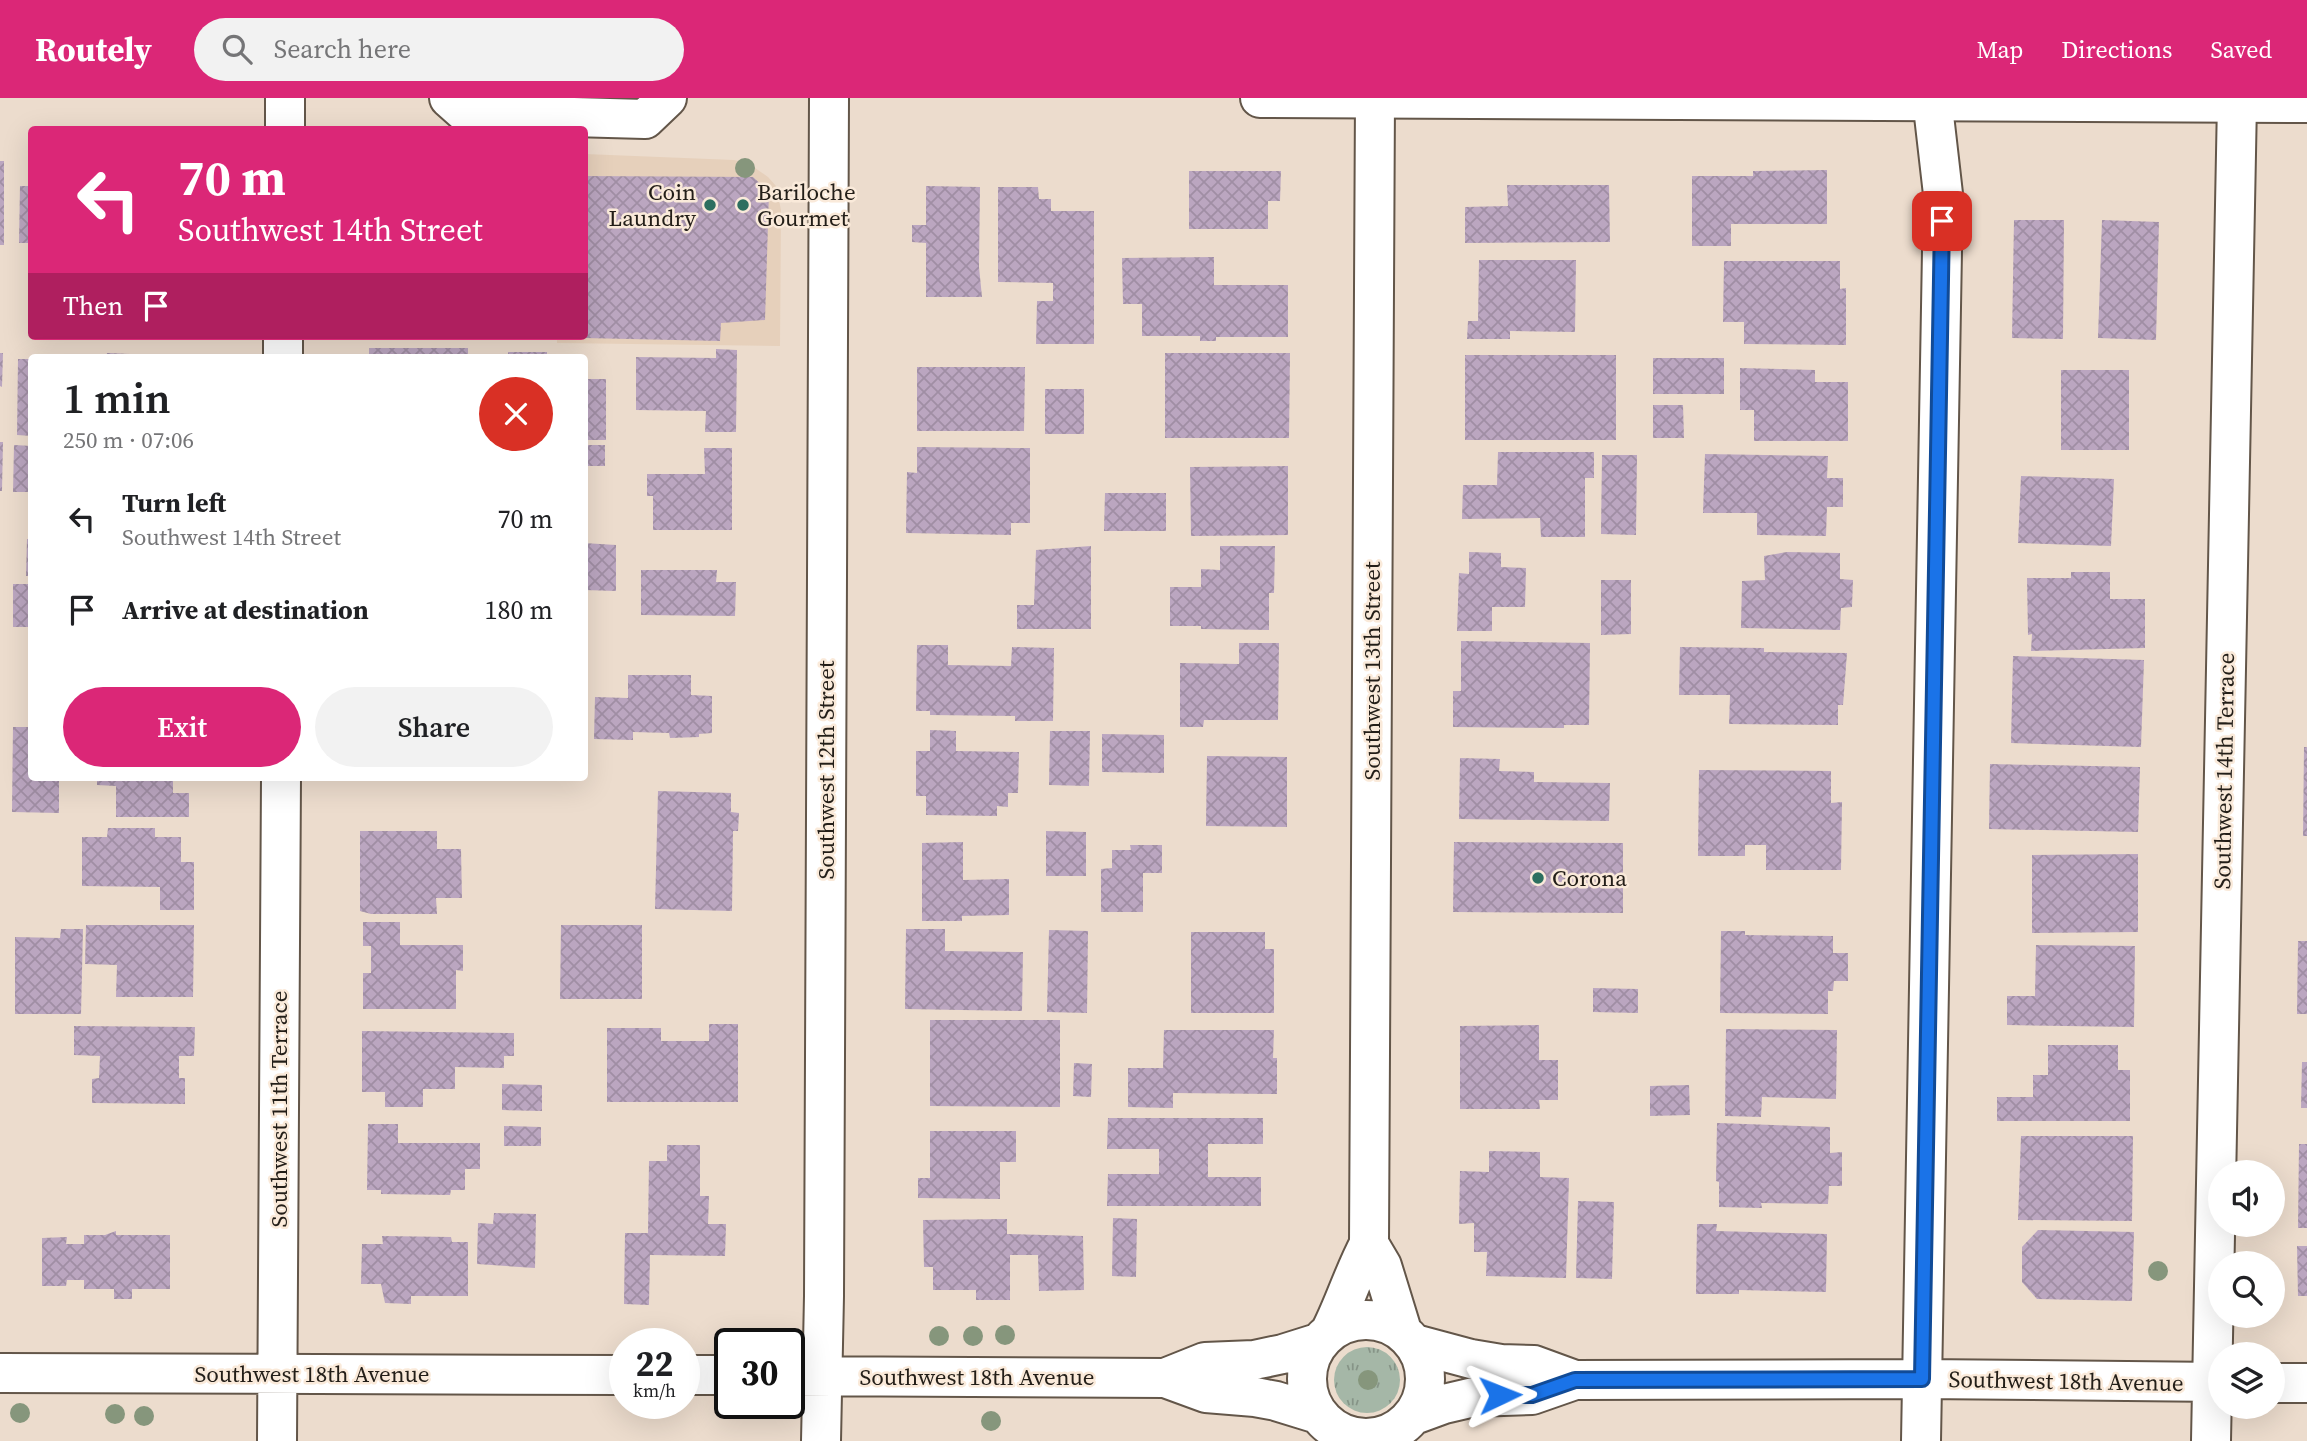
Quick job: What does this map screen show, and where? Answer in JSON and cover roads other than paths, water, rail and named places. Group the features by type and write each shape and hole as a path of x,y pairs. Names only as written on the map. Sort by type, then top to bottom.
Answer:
{"street":[{"path":"285,98 285,126"},
{"path":"449,98 467,114 645,120 667,98"},
{"name":"Southwest 12th Street","path":"821,1441 806,1376 829,98"},
{"path":"1260,98 2307,103"},
{"name":"Southwest 13th Street","path":"1325,1337 1368,1244 1375,98"},
{"path":"1921,1441 1943,194 1933,100"},
{"name":"Southwest 14th Terrace","path":"2218,1342 2237,102"},
{"name":"Southwest 11th Terrace","path":"277,1441 281,781"},
{"name":"Southwest 13th Street","path":"1368,1244 1382,1266 1408,1337"},
{"path":"1367,1319 1385,1322 1408,1337 1423,1361 1426,1379 1423,1398 1404,1428 1384,1436 1366,1439 1348,1436 1329,1427 1310,1397 1307,1378 1310,1360 1325,1337 1348,1322 1367,1319"},
{"name":"Southwest 18th Avenue","path":"1165,1378 1205,1362 1254,1360 1325,1337"},
{"name":"Southwest 18th Avenue","path":"1408,1337 1471,1360 1534,1365 1575,1380"},
{"name":"Southwest 18th Avenue","path":"0,1373 609,1375"},
{"name":"Southwest 18th Avenue","path":"806,1376 1165,1378 1206,1393 1276,1401 1329,1427"},
{"name":"Southwest 18th Avenue","path":"1404,1428 1444,1404 1474,1397 1532,1395 1575,1380 2208,1382"},
{"path":"2285,1383 2307,1383"},
{"name":"Southwest 14th Terrace","path":"2211,1441 2213,1419"}],"place":[{"name":"Coin Laundry","path":"710,205"},
{"name":"Bariloche Gourmet","path":"743,205"},
{"name":"Corona","path":"1538,878"}]}
